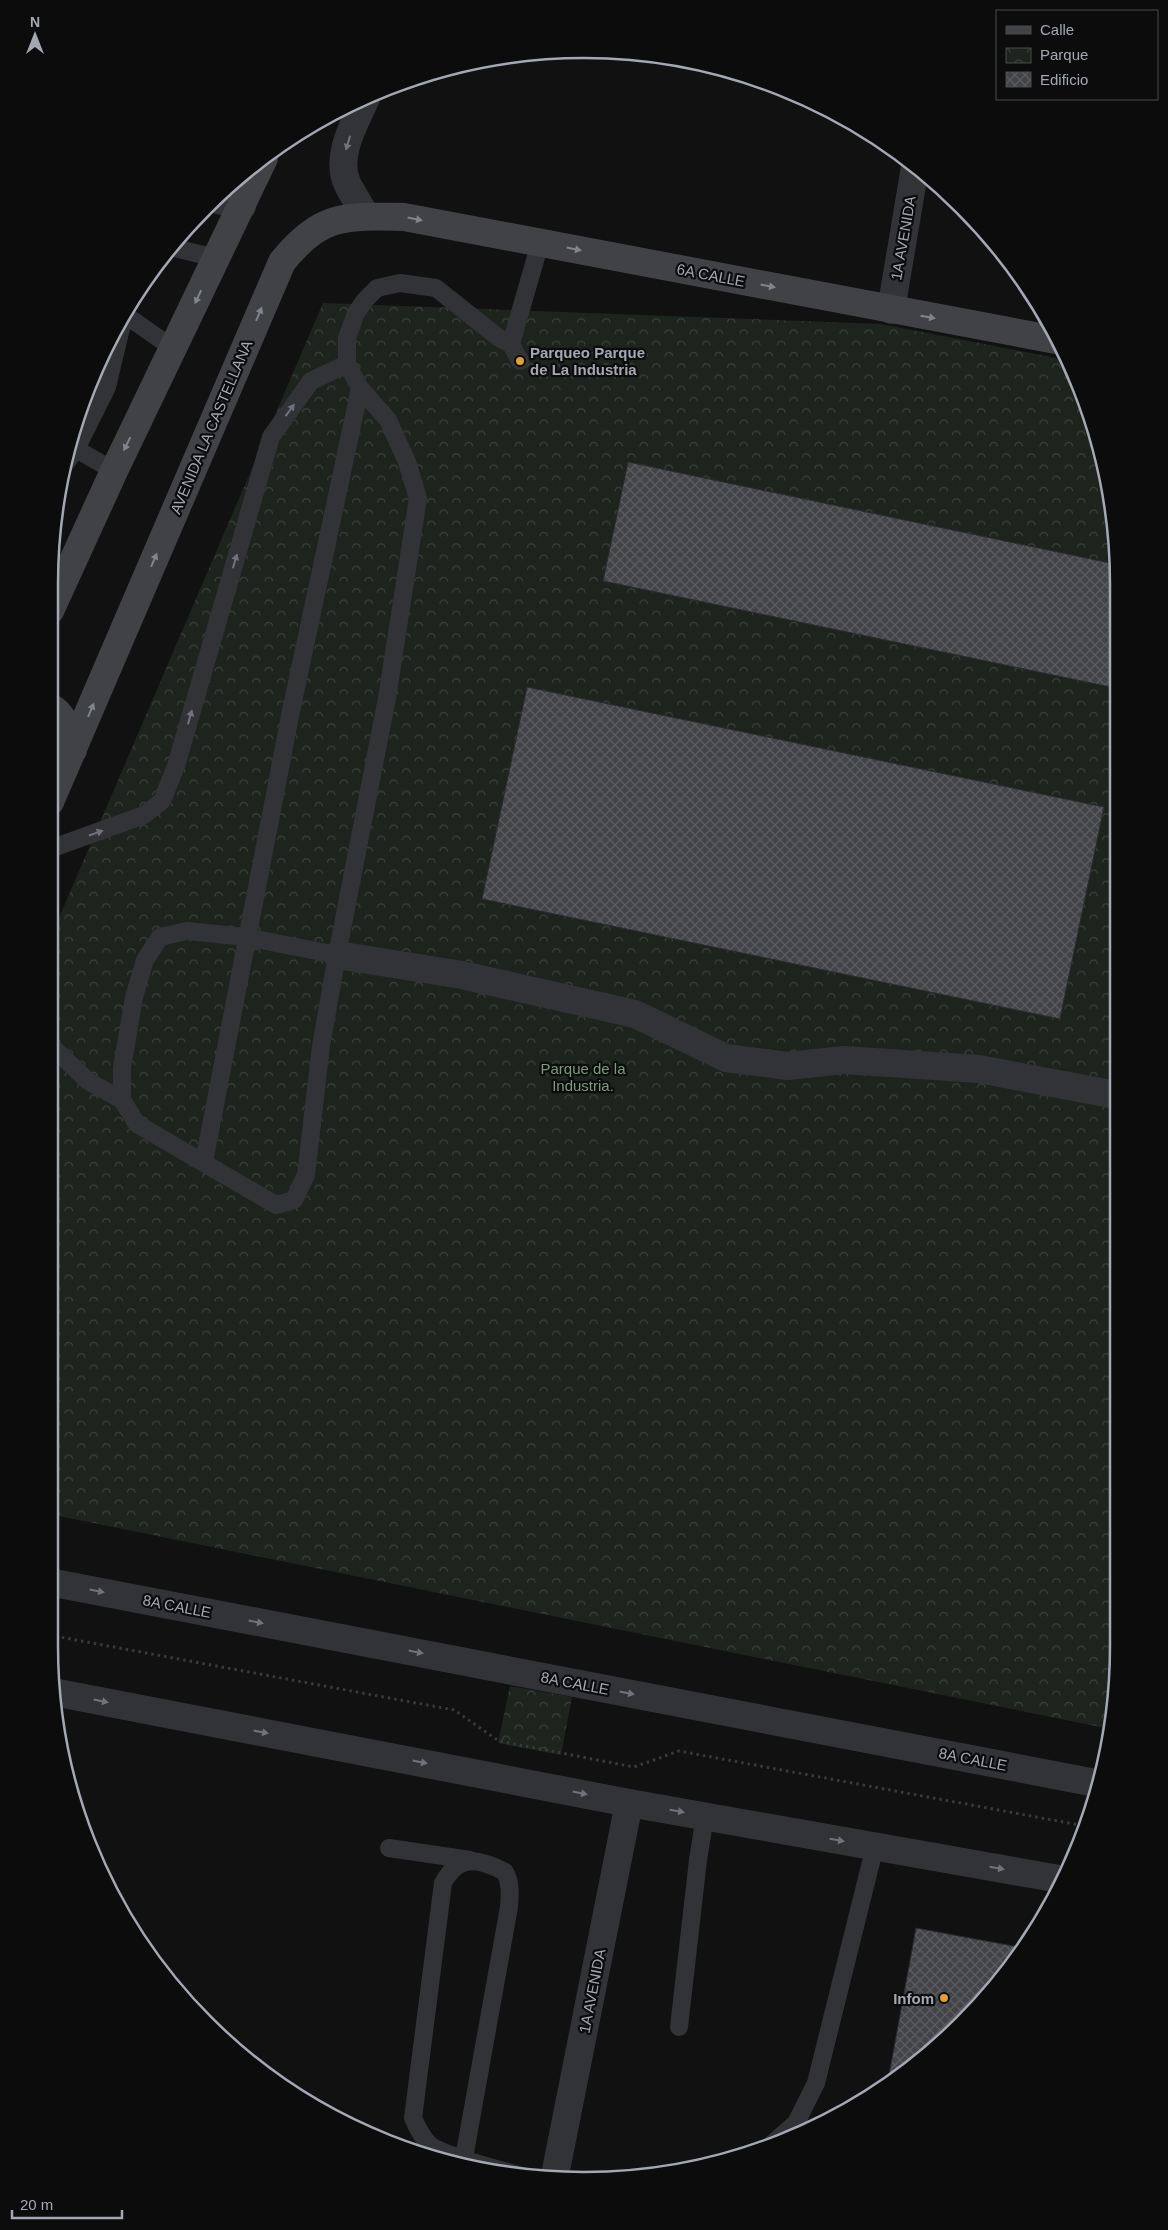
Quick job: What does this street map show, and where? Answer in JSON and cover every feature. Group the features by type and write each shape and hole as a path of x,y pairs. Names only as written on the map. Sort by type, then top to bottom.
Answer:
{"main road":[{"path":"58,575 114,471 259,170"},
{"name":"6A CALLE","path":"366,216 404,217 1050,339"},
{"name":"AVENIDA LA CASTELLANA","path":"58,785 282,262 292,249 321,226 333,220 366,216"},
{"path":"58,713 65,724 74,750"}],"street":[{"path":"362,107 346,144 344,164 346,181 366,216"},
{"name":"1A AVENIDA","path":"891,310 914,174"},
{"path":"223,201 242,206"},
{"path":"337,955 462,975 635,1014 726,1058 788,1066 844,1060 979,1069 1110,1094"},
{"name":"8A CALLE","path":"58,1584 1093,1782"},
{"path":"60,1693 629,1803 1056,1878"},
{"name":"1A AVENIDA","path":"556,2171 629,1803"}],"lane":[{"path":"511,344 540,242"},
{"path":"178,249 216,258"},
{"path":"58,1053 88,1081 122,1100 137,1124 276,1205 294,1200 306,1175 321,1046 387,698 418,498 408,462 388,420 360,388 347,364 347,338 356,313 365,300 377,288 400,283 436,288 499,338 511,344 520,361"},
{"path":"129,320 134,321 174,349"},
{"path":"74,452 107,387 117,342"},
{"path":"58,846 144,815 162,801 176,766 271,436 311,381 347,364"},
{"path":"204,1162 246,936 291,711 360,388"},
{"path":"76,449 114,471"},
{"path":"122,1100 122,1068 134,996 146,960 160,937 187,931 246,936 337,955"},
{"path":"679,2027 698,1860 705,1816"},
{"path":"786,2131 796,2123 816,2083 875,1846"},
{"path":"389,1848 470,1860 505,1872 510,1881 509,1907 464,2158"},
{"path":"468,2159 445,2152 429,2144 419,2131 413,2118 413,2108 443,1883 449,1872 458,1864 470,1860"}],"path":[{"path":"58,1637 454,1710 499,1741 634,1767 679,1751 1079,1825"}],"green space":[{"name":"Parque de la Industria.","path":"323,303 881,324 1059,359 1083,415 1093,448 1106,515 1109,550 1110,1646 1109,1680 1104,1728 58,1516 58,920"},
{"path":"510,1686 572,1697 561,1755 498,1743"}],"building":[{"path":"628,462 1109,563 1110,687 603,581"},
{"path":"527,687 1104,807 1060,1019 482,899"},
{"name":"Infom","path":"916,1928 1017,1947 980,1993 956,2018 931,2042 889,2075"}],"place":[{"name":"Parqueo Parque de La Industria","path":"520,361"},
{"name":"Infom","path":"944,1998"}]}
